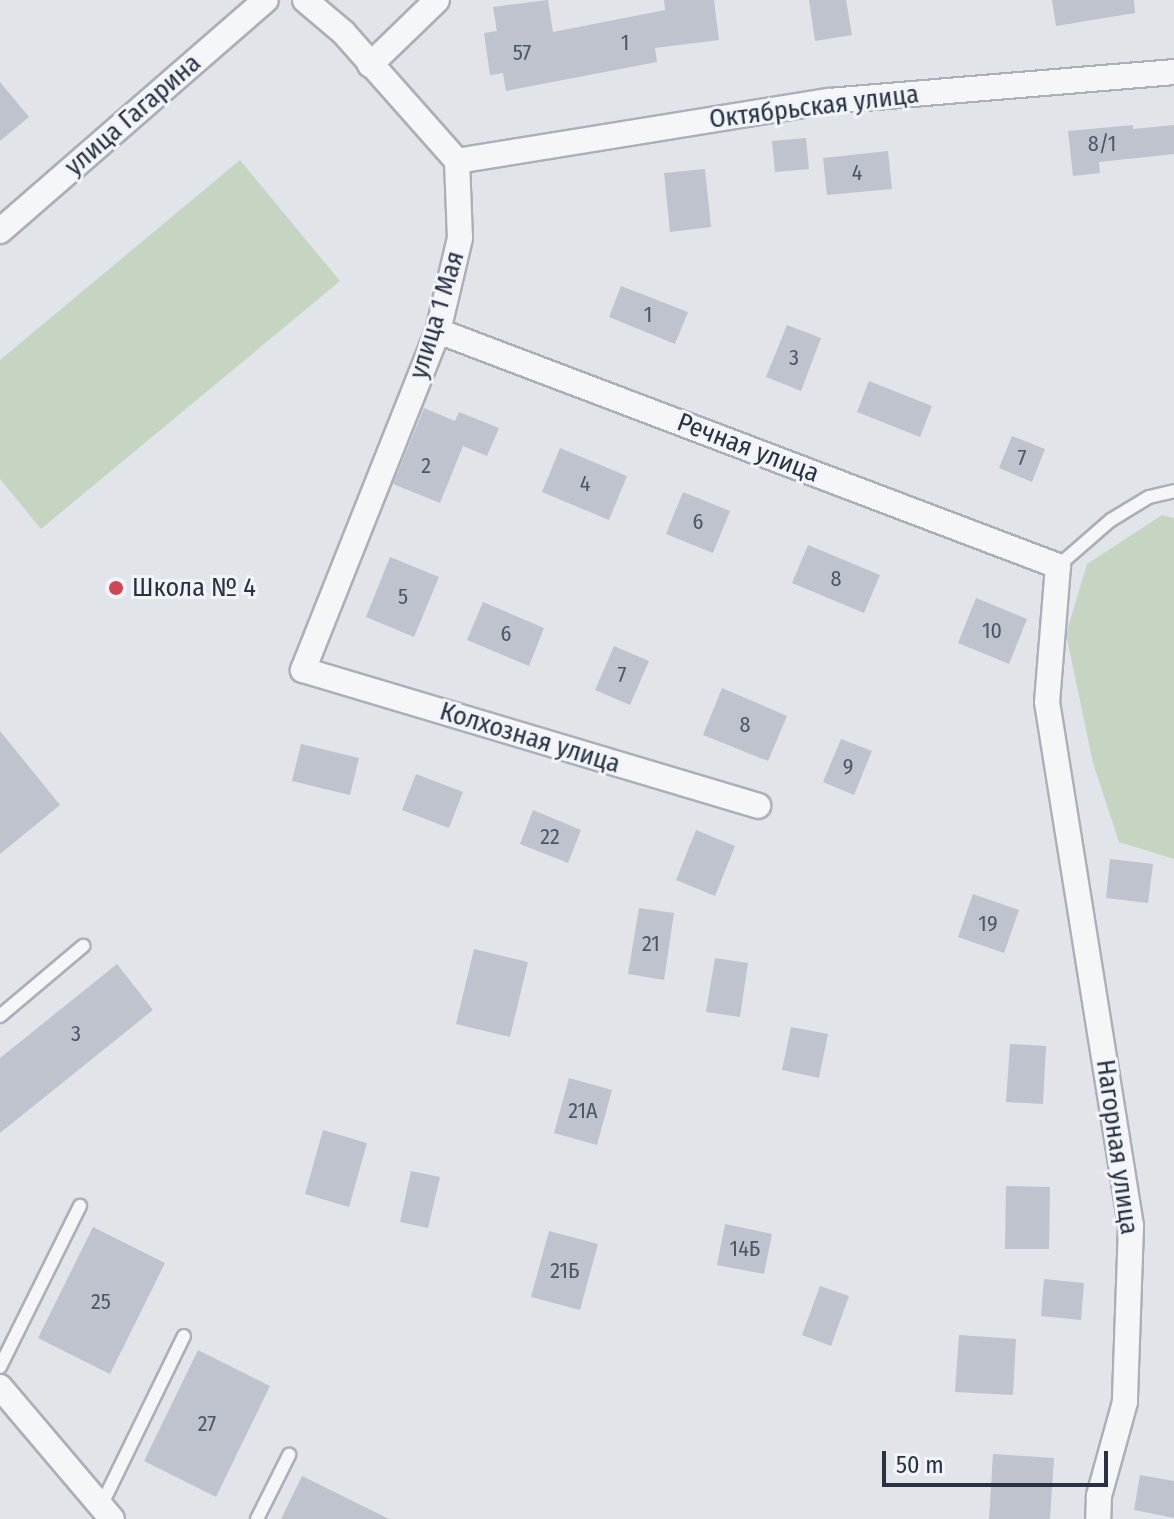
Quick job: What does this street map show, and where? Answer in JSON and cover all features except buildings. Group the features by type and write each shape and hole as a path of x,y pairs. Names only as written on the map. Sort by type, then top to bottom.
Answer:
{"street":[{"name":"улица Гагарина","path":"0,231 266,0"},
{"path":"305,0 370,65 457,161"},
{"path":"370,65 437,0"},
{"name":"Октябрьская улица","path":"457,161 829,101 1174,72"},
{"name":"улица 1 Мая","path":"303,670 438,331 460,238 457,161"},
{"name":"Речная улица","path":"438,331 1058,566"},
{"name":"Нагорная улица","path":"1058,566 1047,702 1131,1226 1125,1402 1098,1519"},
{"name":"Колхозная улица","path":"303,670 758,806"},
{"path":"0,1387 106,1512"}],"lane":[{"path":"1058,566 1111,520 1149,497 1174,491"},
{"path":"0,1016 83,946"},
{"path":"0,1367 80,1206"},
{"path":"106,1512 184,1336"},
{"path":"257,1519 289,1455"}],"green space":[{"path":"240,160 340,281 41,529 0,479 0,360"},
{"path":"1162,515 1174,518 1174,859 1119,842 1093,763 1066,634 1087,564"}],"place":[{"name":"Школа № 4","path":"116,588"}]}
